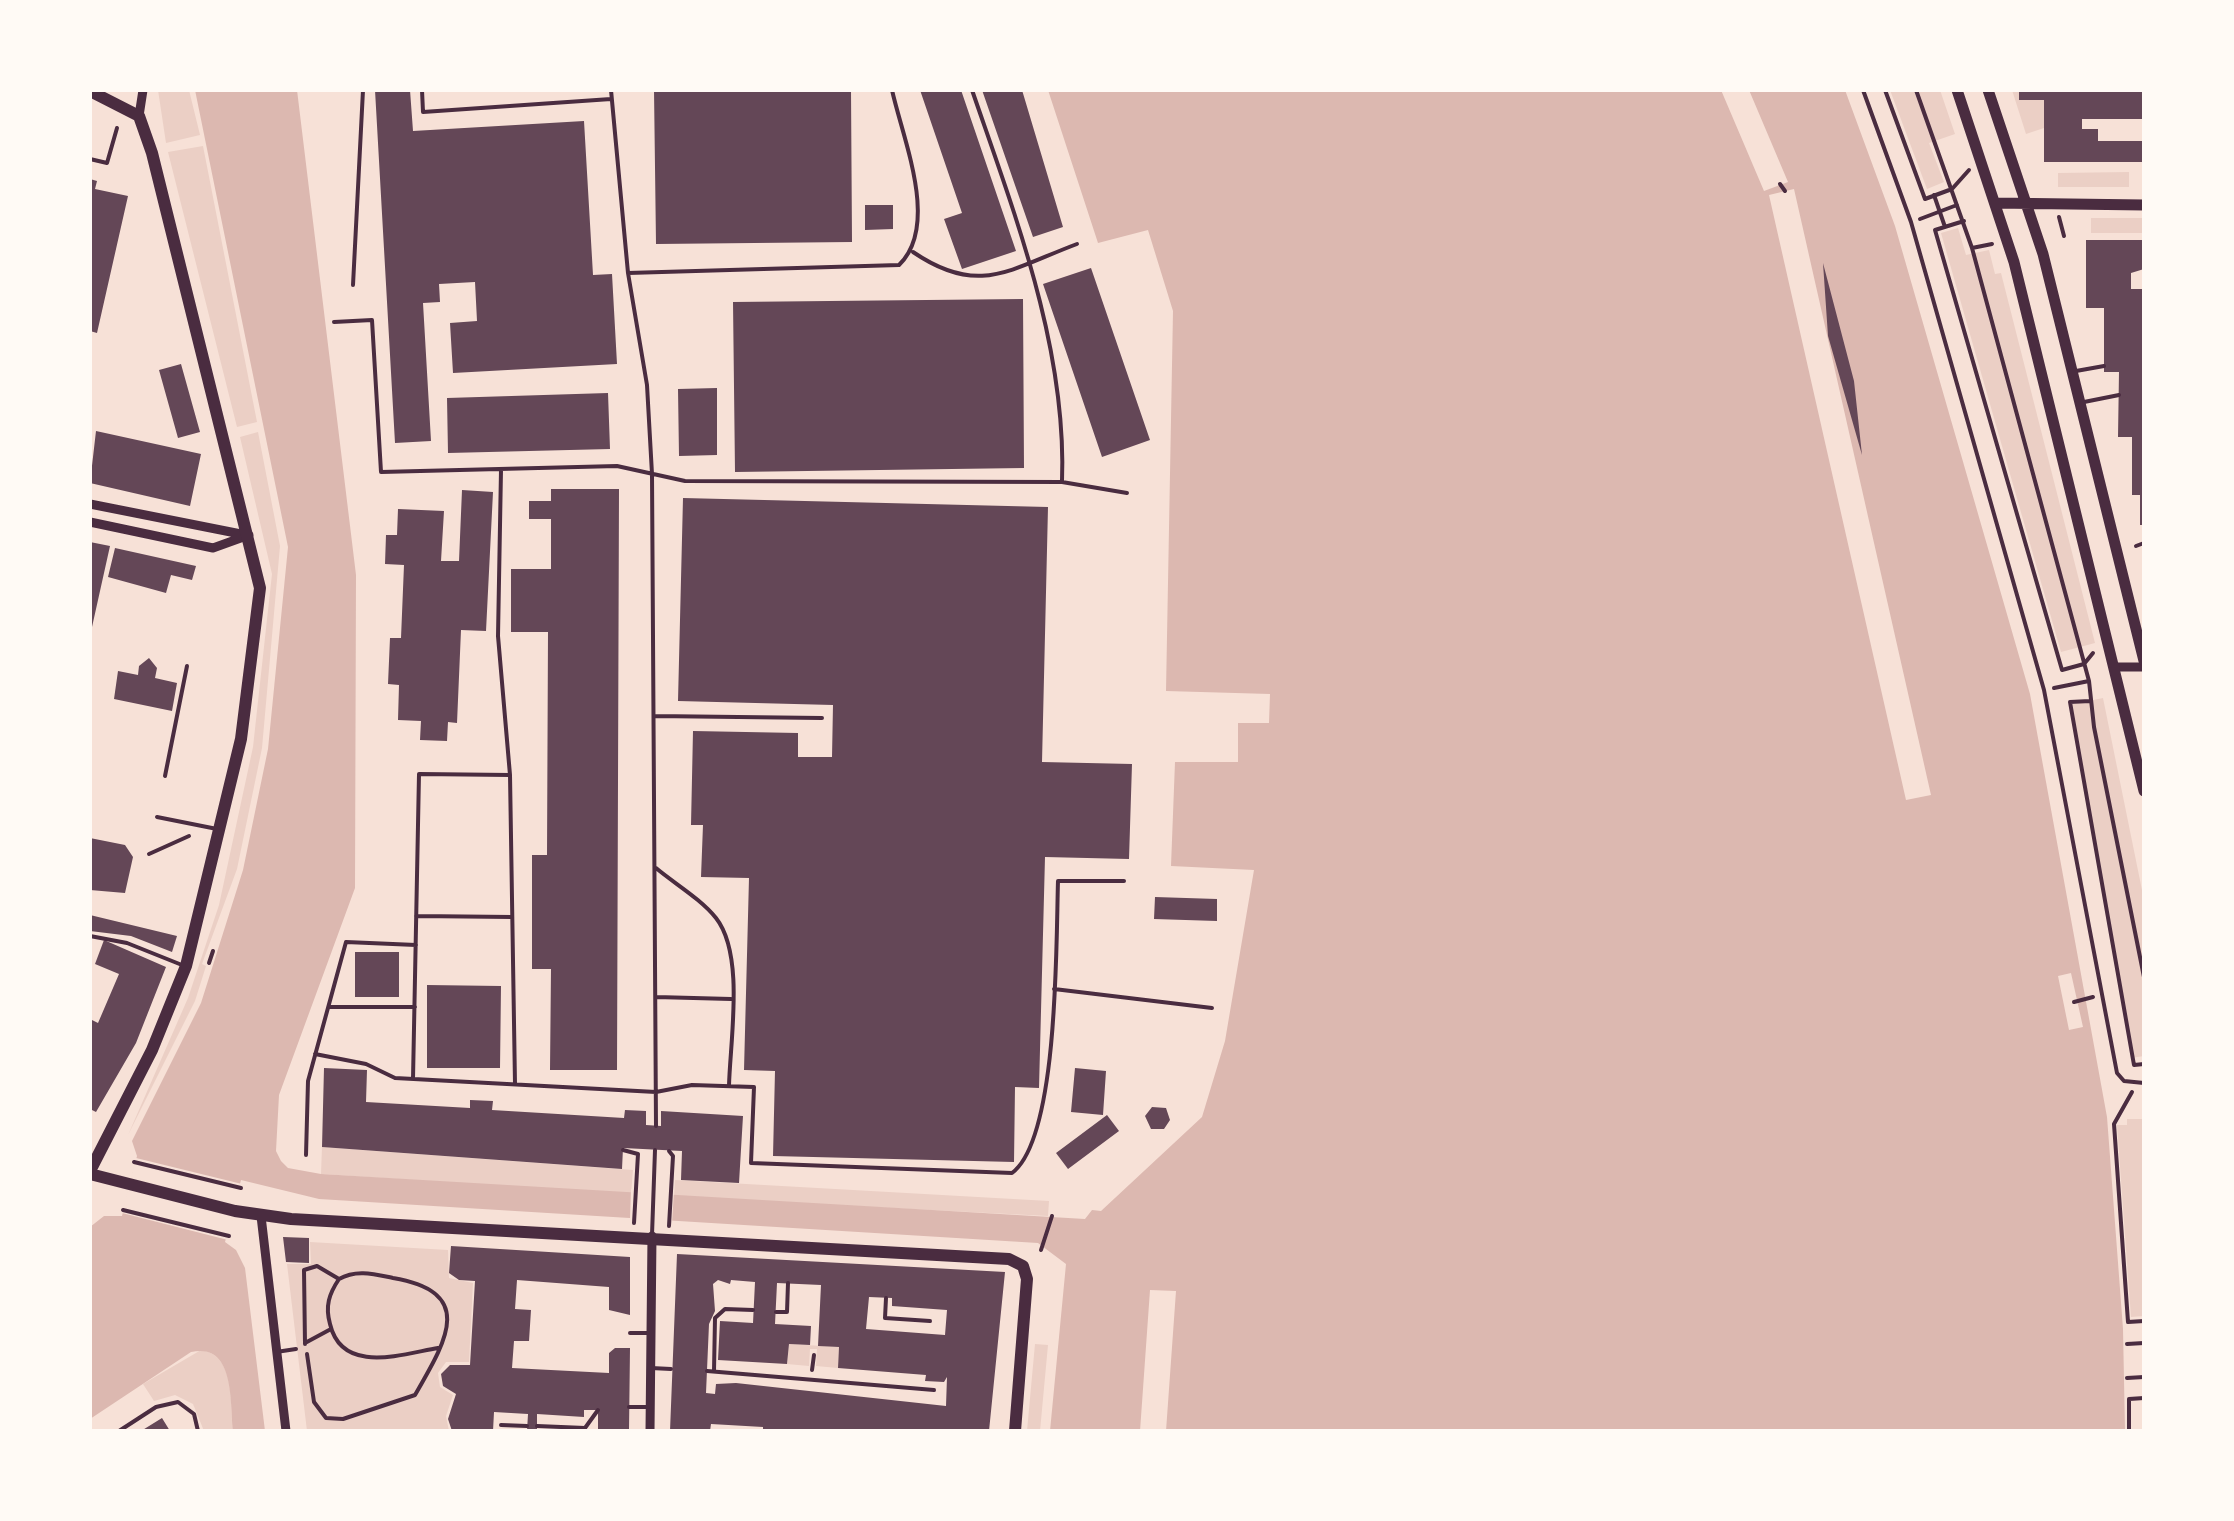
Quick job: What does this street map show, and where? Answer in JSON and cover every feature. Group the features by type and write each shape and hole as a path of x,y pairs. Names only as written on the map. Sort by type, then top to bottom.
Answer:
{"main road":[{"path":"90,91 138,116 164,199 260,588 242,739 186,966 152,1050 90,1172 261,1216 652,1229 790,1251 1019,1263 1027,1279 1014,1431"}],"street":[{"path":"138,116 143,90"},
{"path":"1957,90 1996,204 2117,667 2144,791"},
{"path":"1988,90 2028,203 2144,664 2117,667"},
{"path":"1996,204 2144,204"},
{"path":"90,504 216,532 249,535"},
{"path":"90,522 212,548 249,535"},
{"path":"261,1216 286,1431"},
{"path":"652,1229 650,1407 654,1431"}],"lane":[{"path":"353,285 363,90"},
{"path":"422,90 423,112 612,99"},
{"path":"610,90 628,273 647,385 652,474 656,1126"},
{"path":"628,273 899,265 913,252 921,217 892,90"},
{"path":"972,90 1030,261 1064,432 1062,482"},
{"path":"1863,90 1911,222 2044,690 2117,1073 2136,1085 2144,1082"},
{"path":"913,252 938,270 973,279 1077,244"},
{"path":"334,322 372,320 381,472 617,466 685,481 1062,482 1127,493"},
{"path":"2072,372 2104,366"},
{"path":"2080,403 2119,395"},
{"path":"501,470 498,636 510,775 515,1084"},
{"path":"654,716 822,718"},
{"path":"414,1078 419,774 510,775"},
{"path":"156,817 222,830"},
{"path":"655,867 714,915 726,933 732,956 729,1086"},
{"path":"315,1054 366,1064 395,1078 656,1092 692,1085 754,1087 751,1163 1012,1173 1027,1156 1048,1085 1058,881 1124,881"},
{"path":"416,916 512,917"},
{"path":"90,936 127,943 186,966"},
{"path":"306,1155 308,1081 346,942 416,946"},
{"path":"1054,989 1212,1008"},
{"path":"656,997 732,999"},
{"path":"328,1007 415,1007"},
{"path":"652,1229 655,1150"},
{"path":"776,1312 787,1312 788,1284"},
{"path":"886,1298 885,1318 930,1321"},
{"path":"753,1310 725,1309 716,1318 710,1371 934,1390"},
{"path":"630,1333 651,1333"},
{"path":"276,1352 296,1349"},
{"path":"651,1368 671,1369"},
{"path":"630,1407 650,1407"},
{"path":"537,1426 585,1428 598,1410"},
{"path":"501,1424 527,1426"}],"path":[{"path":"1885,90 1925,199 1952,189 1970,169"},
{"path":"1916,90 1972,248 2089,681 2144,976"},
{"path":"90,159 107,163 117,128"},
{"path":"1780,184 1785,192"},
{"path":"1934,196 1945,226"},
{"path":"1926,216 1958,205"},
{"path":"1964,221 1935,230 2062,670 2084,664 2097,648"},
{"path":"1972,248 1992,244 1995,255"},
{"path":"2136,546 2144,543"},
{"path":"165,776 187,666"},
{"path":"2061,687 2089,681"},
{"path":"2090,700 2070,702 2134,1066 2144,1064"},
{"path":"149,854 188,836 204,840"},
{"path":"209,963 213,950"},
{"path":"2074,1002 2090,997"},
{"path":"2136,1085 2114,1124 2128,1322 2144,1321"},
{"path":"623,1150 638,1154 634,1220"},
{"path":"669,1150 673,1156 669,1222"},
{"path":"134,1162 241,1188"},
{"path":"122,1210 229,1236"},
{"path":"1041,1250 1052,1216"},
{"path":"317,1266 339,1279 366,1273 422,1282 436,1290 448,1317 415,1395 334,1420 317,1411 305,1342 304,1270 317,1266"},
{"path":"339,1279 327,1303 331,1329 344,1349 374,1358 438,1348"},
{"path":"305,1342 331,1329"},
{"path":"2127,1344 2144,1344"},
{"path":"2127,1378 2144,1377"},
{"path":"2129,1431 2129,1398 2144,1398"},
{"path":"119,1431 156,1407 178,1402 194,1414 198,1431"}],"shaded area":[{"path":"158,90 189,90 200,135 166,143"},
{"path":"195,90 297,90 356,575 355,888 279,1095 276,1151 281,1161 288,1168 321,1174 1085,1219 1092,1210 1101,1211 1202,1117 1225,1041 1254,870 1171,866 1175,762 1238,762 1238,723 1269,723 1270,694 1166,691 1173,311 1148,230 1098,243 1048,90 1845,90 1895,226 2030,694 2107,1117 2123,1329 2125,1431 1050,1431 1066,1264 1038,1243 319,1199 241,1180 225,1242 236,1250 245,1268 265,1431 233,1431 230,1391 223,1365 205,1351 191,1352 90,1419 90,1227 104,1216 122,1216 137,1156 132,1141 201,1003 243,870 268,749 288,547"},
{"path":"1890,90 1940,90 1955,134 1929,143 1944,182 1927,189"},
{"path":"2012,90 2044,100 2044,128 2026,134"},
{"path":"203,146 257,422 237,427 168,152"},
{"path":"2129,172 2129,187 2058,187 2058,173"},
{"path":"2091,218 2144,218 2144,233 2091,233"},
{"path":"1958,228 1966,255 1989,250 1995,274 2001,273 2095,643 2061,652 1941,233"},
{"path":"258,432 280,546 262,748 237,869 202,964 206,966 195,1001 128,1135 188,998 219,905 253,747 272,574 240,437"},
{"path":"2103,698 2144,900 2144,1056 2131,1058 2069,705"},
{"path":"2127,1119 2144,1119 2144,1316 2131,1317 2117,1125 2127,1125"},
{"path":"322,1147 633,1170 631,1194 321,1174"},
{"path":"675,1180 1049,1201 1048,1216 674,1197"},
{"path":"310,1242 448,1250 449,1278 473,1283 469,1362 446,1362 438,1373 440,1387 453,1395 446,1416 449,1431 307,1431 287,1264 311,1264"},
{"path":"789,1344 839,1347 838,1368 816,1366 817,1349 810,1349 809,1366 787,1364"},
{"path":"1035,1344 1048,1345 1040,1431 1027,1431"},
{"path":"201,1350 212,1354 226,1371 233,1431 204,1431 193,1404 175,1395 154,1401 143,1384"}],"pier":[{"path":"1721,90 1749,90 1788,182 1764,191"},
{"path":"1794,189 1931,795 1906,800 1769,195"},
{"path":"2071,973 2083,1027 2069,1030 2058,976"},
{"path":"136,1158 242,1184 228,1240 122,1213"},
{"path":"631,1189 674,1192 672,1223 630,1220"},
{"path":"1150,1290 1176,1291 1166,1431 1140,1431"}],"building":[{"path":"375,90 410,90 413,131 584,121 593,275 612,274 617,364 453,373 450,323 477,321 475,282 439,284 440,302 423,303 431,441 395,443"},
{"path":"654,90 851,90 852,242 656,244"},
{"path":"920,90 961,90 1016,251 962,269 944,219 962,213"},
{"path":"982,90 1022,90 1063,227 1033,237"},
{"path":"2019,90 2144,90 2144,119 2082,119 2082,129 2098,129 2098,141 2144,141 2144,162 2044,162 2044,100 2019,100"},
{"path":"90,179 97,181 95,189 128,196 97,333 90,331"},
{"path":"865,205 893,205 893,229 865,230"},
{"path":"2086,240 2144,240 2144,269 2131,273 2131,289 2144,289 2144,525 2140,525 2140,495 2132,495 2132,437 2118,437 2119,372 2104,372 2104,308 2086,308"},
{"path":"1823,263 1854,381 1862,455 1828,336"},
{"path":"1091,268 1150,440 1102,457 1043,284"},
{"path":"1023,299 1024,468 735,472 733,302"},
{"path":"181,364 200,432 178,438 159,370"},
{"path":"717,388 717,455 679,456 678,389"},
{"path":"608,393 610,449 448,453 447,398"},
{"path":"96,431 201,454 190,506 90,483"},
{"path":"551,489 619,489 617,1070 550,1070 551,969 532,969 532,855 547,855 548,632 511,632 511,569 551,569 551,519 529,519 529,501 551,501"},
{"path":"462,490 493,492 486,631 461,630 457,723 448,722 447,741 420,740 421,721 398,720 399,685 388,684 390,638 401,638 404,565 385,564 386,535 397,535 398,509 444,511 441,561 459,561"},
{"path":"683,498 1048,507 1042,762 1132,764 1129,859 1045,857 1039,1088 1015,1087 1014,1162 773,1156 775,1071 744,1070 749,878 701,877 703,825 691,825 693,731 798,733 798,757 832,757 833,705 678,701"},
{"path":"90,542 110,546 92,627 90,627"},
{"path":"115,548 196,566 192,580 171,575 166,593 108,577"},
{"path":"149,658 157,668 155,678 177,683 172,711 114,699 118,671 138,675 139,666"},
{"path":"90,838 125,845 133,857 125,893 90,890"},
{"path":"1155,897 1217,899 1217,921 1154,919"},
{"path":"90,915 177,936 172,952 131,936 90,931"},
{"path":"104,940 166,967 136,1043 96,1112 90,1109 90,1019 98,1023 119,974 95,964"},
{"path":"355,952 399,952 399,997 355,997"},
{"path":"427,985 501,986 500,1068 427,1068"},
{"path":"324,1068 367,1070 366,1102 470,1108 470,1100 493,1101 492,1110 624,1118 625,1110 646,1111 646,1125 661,1126 661,1111 743,1116 739,1183 681,1180 682,1151 623,1148 622,1169 322,1147"},
{"path":"1075,1068 1106,1071 1103,1115 1071,1112"},
{"path":"1152,1107 1166,1108 1170,1120 1164,1129 1151,1129 1145,1116"},
{"path":"1107,1115 1119,1131 1068,1169 1056,1153"},
{"path":"283,1237 309,1238 309,1263 286,1262"},
{"path":"451,1246 630,1257 630,1315 609,1310 609,1287 517,1280 515,1309 531,1310 529,1341 514,1341 512,1368 609,1373 609,1353 615,1348 630,1348 629,1431 598,1431 598,1410 584,1410 584,1417 537,1414 537,1431 527,1431 528,1414 494,1412 493,1431 452,1431 448,1419 456,1394 443,1386 441,1374 450,1365 470,1365 475,1281 459,1280 449,1273"},
{"path":"677,1254 1005,1272 989,1431 763,1431 763,1427 711,1424 710,1431 670,1431","holes":["718,1280 730,1284 731,1280 755,1282 753,1323 720,1321 718,1360 787,1364 789,1344 810,1345 811,1326 775,1324 777,1283 821,1285 818,1346 839,1347 838,1368 926,1375 925,1381 944,1382 947,1377 946,1406 736,1383 716,1384 715,1394 706,1393 709,1324 715,1311 713,1284","869,1297 892,1298 892,1306 947,1310 945,1335 866,1329"]},
{"path":"162,1418 170,1431 141,1431"}]}
